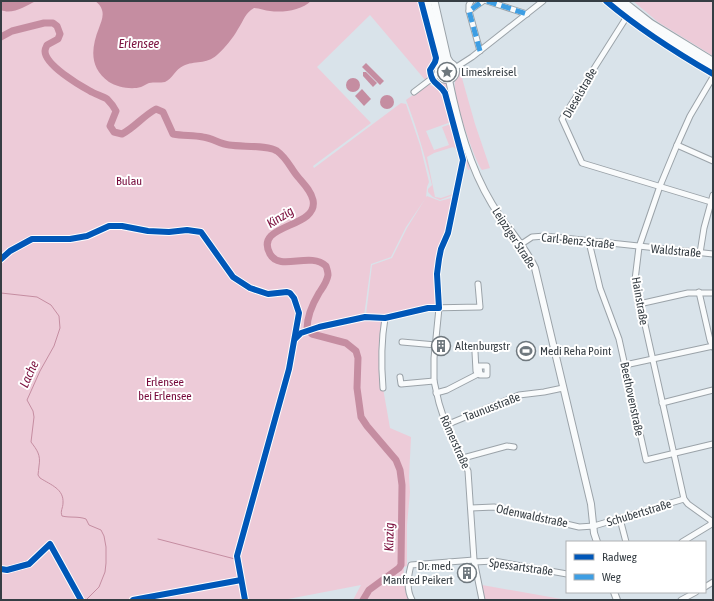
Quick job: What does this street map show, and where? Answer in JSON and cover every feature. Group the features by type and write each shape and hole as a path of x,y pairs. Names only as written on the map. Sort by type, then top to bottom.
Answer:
{"highway":[{"path":"427,1 441,53 442,64"},
{"path":"434,1 445,52 452,65"}],"main road":[{"path":"615,1 649,28 713,67"},
{"path":"623,1 657,26 713,61"},
{"path":"446,63 452,65 455,75 448,80 444,79 440,75 439,69 442,64 446,63"},
{"name":"Leipziger Straße","path":"448,80 463,138 478,176 496,210 532,263 536,275 590,504 594,533 597,541"}],"street":[{"path":"471,1 469,10 480,51"},
{"path":"469,10 483,1"},
{"path":"487,1 527,14"},
{"path":"452,65 468,61 527,14 539,1"},
{"path":"535,6 543,1"},
{"path":"606,1 626,18 669,48 713,75"},
{"name":"Dieselstraße","path":"626,18 562,119 582,163 660,186"},
{"path":"414,92 440,75"},
{"name":"Hainstraße","path":"684,499 639,304 635,280 639,247 660,186 692,113 713,75"},
{"path":"677,145 713,161"},
{"path":"660,186 711,202"},
{"path":"700,253 704,228 713,195"},
{"name":"Carl-Benz-Straße","path":"520,245 532,237 545,236 639,247"},
{"name":"Beethovenstraße","path":"589,242 600,288 619,339 646,460 674,454"},
{"name":"Waldstraße","path":"639,247 713,254"},
{"path":"383,388 381,356 385,318 428,308 480,307 478,284"},
{"path":"625,365 713,346 699,292"},
{"path":"639,304 688,293 713,293"},
{"name":"Römerstraße","path":"439,308 434,358 434,381 436,393 446,425 463,458 469,474 474,561 482,600"},
{"path":"402,342 436,345"},
{"path":"436,393 447,390 478,374 475,352"},
{"path":"400,377 401,384 434,381"},
{"name":"Taunusstraße","path":"446,425 519,395 563,388"},
{"path":"662,403 713,390"},
{"path":"674,454 713,444"},
{"path":"463,458 507,446 514,447"},
{"path":"684,499 688,504 713,522 684,541"},
{"name":"Schubertstraße","path":"594,526 684,499"},
{"name":"Odenwaldstraße","path":"471,508 494,507 579,527 594,526"},
{"path":"620,519 626,541"},
{"name":"Spessartstraße","path":"412,600 408,586 411,565 494,561 566,574"},
{"path":"681,600 694,593"}],"green space":[{"name":"Erlensee bei Erlensee","path":"1,1 420,1 434,57 426,81 370,15 317,67 371,123 313,166 314,168 401,103 406,104 420,145 429,182 426,197 427,196 440,201 455,197 447,232 437,258 436,304 385,317 366,315 372,265 392,258 407,228 425,199 406,227 391,257 371,264 364,316 334,322 336,324 364,317 384,319 380,371 390,428 411,437 409,477 410,492 407,525 407,566 404,567 404,575 405,584 411,600 353,600 361,585 283,600 246,600 241,579 126,600 1,600"},
{"path":"422,1 424,1 441,62 437,71 433,74 432,69 438,59"},
{"path":"633,1 713,1 713,56 658,22"},
{"path":"460,71 475,124 490,168 482,170 478,164 464,126 455,89 455,82"},
{"path":"440,79 446,83 453,113 470,169 468,170 445,89 436,82 436,80"},
{"path":"428,84 439,89 451,122 426,131 434,150 449,145 442,127 451,124 462,163 456,194 440,200 433,197 428,192 428,189 432,185 427,163 406,100","holes":["453,147 456,149 460,162 453,194 441,198 435,197 427,157 434,153"]},
{"path":"236,582 240,585 244,600 138,600"},
{"path":"482,585 567,600 484,600"}],"water":[{"path":"1,1 36,1 14,11 5,11 1,10"},
{"name":"Erlensee","path":"95,1 311,1 298,9 286,11 275,12 254,8 247,14 229,43 213,58 183,66 165,82 149,83 141,87 129,88 120,87 109,82 102,76 95,64 93,50 94,43 103,14 101,7"},
{"path":"366,63 384,81 380,85 362,67"},
{"path":"363,72 366,72 377,83 373,87 363,76"},
{"path":"353,78 358,80 360,85 358,90 353,92 348,90 346,85 348,80"},
{"path":"362,89 371,99 364,106 355,96"},
{"path":"387,95 392,97 394,102 392,107 387,109 382,107 380,102 382,97"}],"waterway":[{"name":"Kinzig","path":"1,37 12,31 44,23 53,23 57,26 60,34 58,39 47,45 45,49 46,56 50,62 63,74 110,102 116,111 110,126 114,132 122,134 131,129 156,109 163,112 173,134 199,136 234,146 261,147 277,151 286,160 309,191 313,200 312,209 298,222 278,231 270,237 267,244 270,254 275,259 281,261 288,262 312,260 326,266 328,275 325,284 311,310 307,329 312,334 346,343 356,351 358,358 357,388 361,417 396,460 400,470 402,485 401,565 369,590 363,600"},
{"name":"Lache","path":"1,293 37,297 51,305 59,316 60,328 54,346 40,371 27,400 33,411 34,417 31,442 37,450 39,456 38,475 40,478 56,488 61,494 63,498 62,516 86,519 89,525 101,530 104,536 106,547 105,572 99,587 86,600"},
{"path":"158,539 235,559"},
{"path":"239,559 247,600"}],"marked path":[{"path":"480,51 469,11 483,1"},
{"path":"487,1 527,14"}],"cycle path":[{"path":"295,339 301,333 319,327 365,317 385,318 428,308 439,308 437,274 439,259 441,249 448,233 463,160 445,93 432,79 430,70 436,58 421,1"},
{"path":"606,1 658,40 713,74"},
{"path":"1,259 10,251 32,239 70,239 87,236 109,226 122,226 148,231 169,232 187,230 201,232 233,277 250,288 268,294 287,292 294,298 299,313 289,369 237,556 245,600"},
{"path":"1,569 7,570 29,564 50,544 81,600"},
{"path":"133,600 241,580"}],"place":[{"name":"Limeskreisel","path":"447,72"},
{"name":"Altenburgstr","path":"441,346"},
{"name":"Medi Reha Point","path":"526,351"},
{"name":"Dr. med. Manfred Peikert","path":"467,573"}],"park label":[{"name":"Bulau","path":"129,181"}]}
